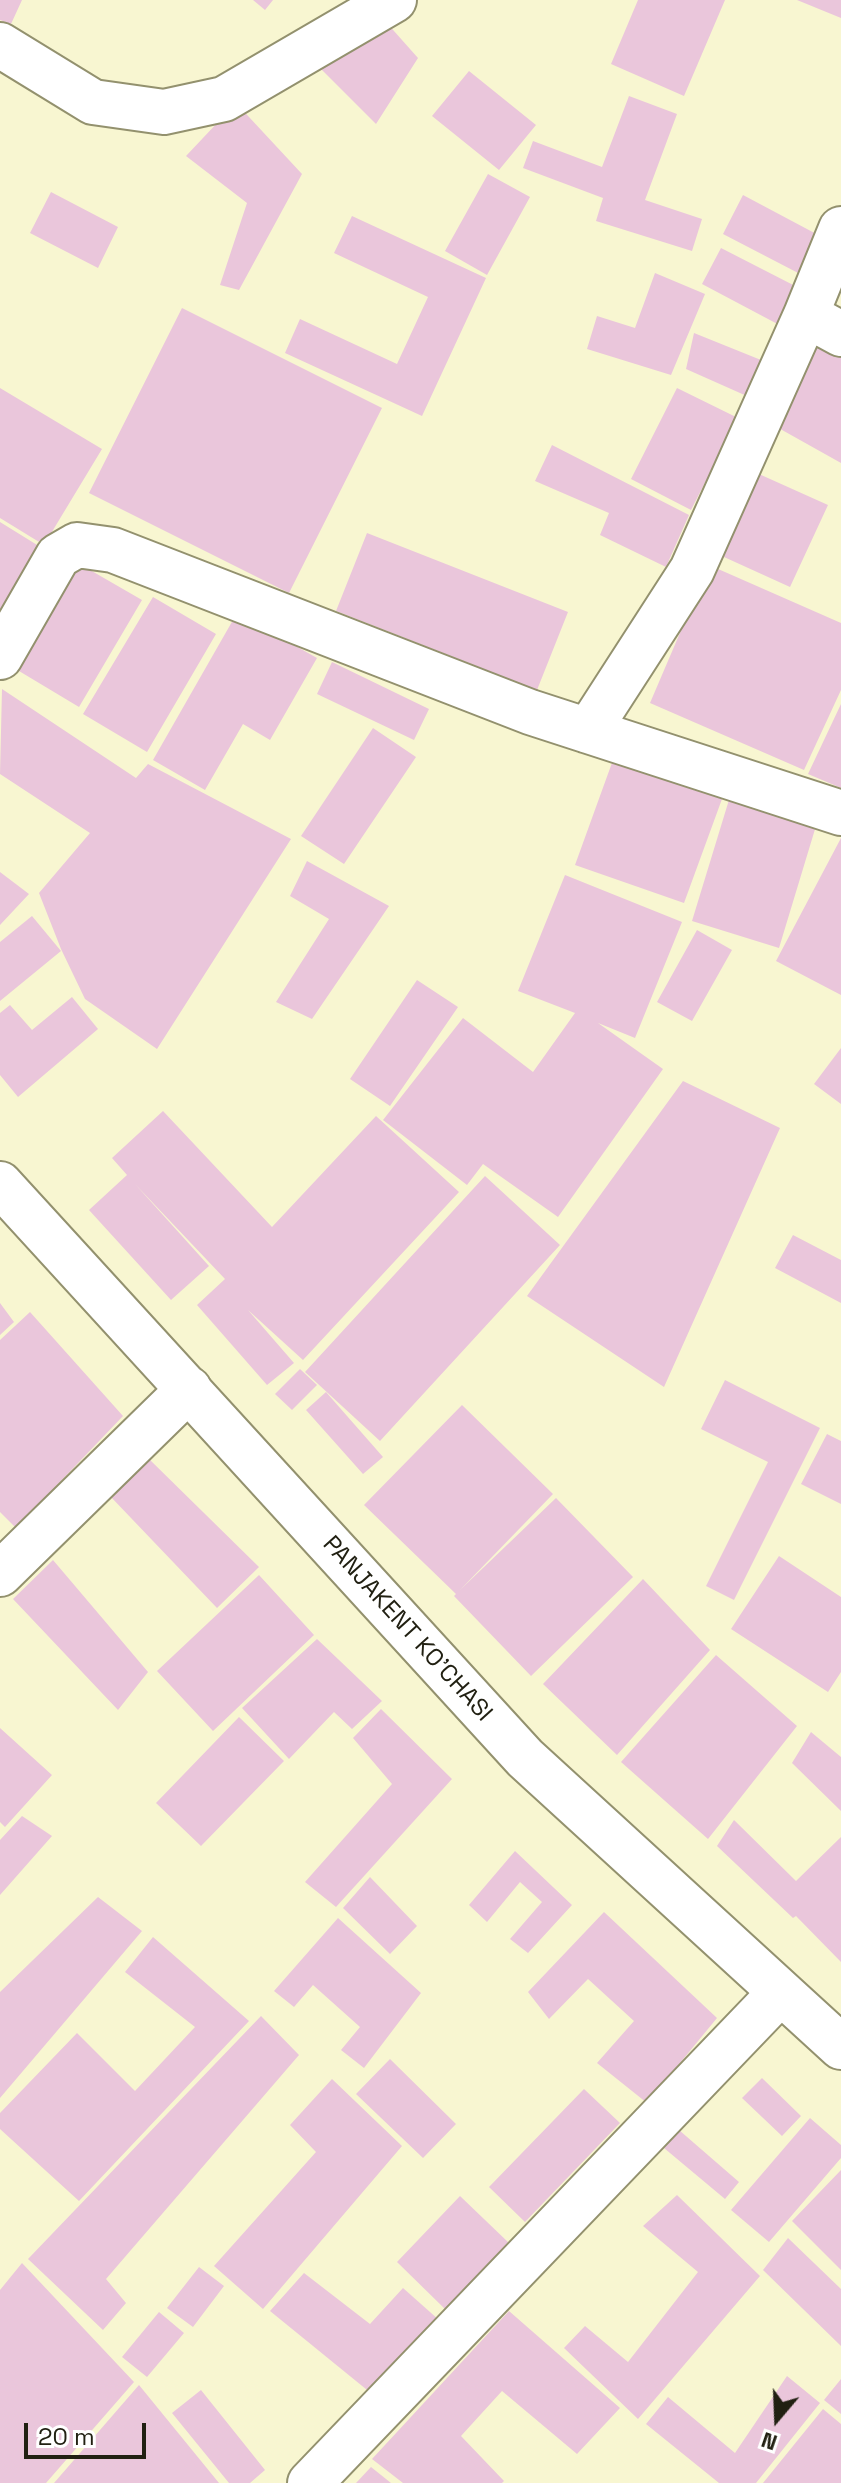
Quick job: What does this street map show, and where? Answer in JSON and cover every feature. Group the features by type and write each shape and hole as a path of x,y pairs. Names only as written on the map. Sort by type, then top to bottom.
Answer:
{"street":[{"path":"0,45 93,102 164,112 224,99 394,0"},
{"path":"588,731 692,570 823,325 841,229"},
{"path":"0,657 58,556 77,545 113,550 530,712 841,813"},
{"name":"PANJAKENT KO'CHASI","path":"0,1184 525,1758 841,2047"},
{"path":"0,1574 189,1389"},
{"path":"310,2483 780,1993"}],"building":[{"path":"0,0 22,0 11,24 0,20"},
{"path":"253,0 273,0 265,10"},
{"path":"638,0 725,0 684,96 611,64"},
{"path":"797,0 841,0 841,18"},
{"path":"378,13 418,58 376,124 319,67"},
{"path":"469,71 536,125 499,170 432,116"},
{"path":"629,96 677,114 645,200 702,219 692,251 596,221 603,198 523,168 533,141 602,167"},
{"path":"236,103 302,174 239,290 220,285 247,203 186,156"},
{"path":"488,174 530,197 487,275 445,251"},
{"path":"51,192 118,227 98,268 30,233"},
{"path":"743,195 822,237 802,275 723,234"},
{"path":"352,216 486,278 422,416 285,353 300,319 397,364 428,297 334,253"},
{"path":"721,248 801,289 785,328 702,284"},
{"path":"655,273 705,294 671,375 587,349 597,316 635,328"},
{"path":"182,308 382,408 289,593 89,493"},
{"path":"816,330 841,343 841,463 766,421"},
{"path":"694,333 761,360 749,397 686,369"},
{"path":"0,388 102,449 44,545 0,518"},
{"path":"677,388 738,418 691,510 631,479"},
{"path":"552,445 689,515 666,567 600,535 609,513 535,481"},
{"path":"750,470 828,505 790,587 713,552"},
{"path":"0,522 42,548 0,613"},
{"path":"367,533 568,612 537,690 336,611"},
{"path":"71,559 142,600 79,707 9,665"},
{"path":"709,565 841,623 841,690 804,770 650,703"},
{"path":"153,597 216,634 147,752 83,714"},
{"path":"237,613 317,658 270,740 243,724 205,790 153,760"},
{"path":"332,662 429,709 414,740 317,694"},
{"path":"2,689 136,778 148,764 291,839 157,1049 85,999 61,949 39,893 90,833 0,774"},
{"path":"841,704 841,788 808,774"},
{"path":"373,728 416,757 344,864 301,836"},
{"path":"613,760 722,799 684,903 575,865"},
{"path":"732,790 819,816 779,948 692,921"},
{"path":"841,838 841,995 776,961"},
{"path":"307,861 389,906 312,1019 276,1002 329,919 290,896"},
{"path":"0,872 29,894 0,925"},
{"path":"565,875 682,922 635,1038 598,1023 663,1069 558,1217 483,1164 467,1185 383,1120 463,1018 533,1072 575,1013 518,991"},
{"path":"32,916 61,951 0,1001 0,942"},
{"path":"697,930 732,950 692,1021 657,1002"},
{"path":"417,980 458,1007 390,1106 350,1079"},
{"path":"72,997 98,1029 18,1097 0,1075 0,1013 10,1005 32,1030"},
{"path":"841,1048 841,1104 814,1084"},
{"path":"683,1081 780,1128 664,1387 527,1296"},
{"path":"163,1111 272,1227 376,1116 459,1192 303,1360 248,1310 294,1363 267,1385 197,1305 225,1279 135,1184 209,1266 171,1300 89,1210 127,1175 112,1158"},
{"path":"485,1176 560,1245 380,1441 305,1372"},
{"path":"793,1235 841,1260 841,1303 775,1268"},
{"path":"0,1303 14,1322 0,1335"},
{"path":"30,1312 123,1416 16,1528 0,1512 0,1340"},
{"path":"300,1369 317,1385 292,1410 275,1394"},
{"path":"725,1380 820,1428 734,1600 706,1586 768,1462 701,1429"},
{"path":"326,1392 383,1457 363,1474 306,1410"},
{"path":"462,1405 553,1494 460,1590 556,1498 633,1577 531,1676 454,1596 456,1594 364,1505"},
{"path":"827,1434 841,1441 841,1504 801,1484"},
{"path":"148,1458 259,1567 217,1608 110,1496"},
{"path":"779,1556 841,1597 841,1672 828,1692 731,1629"},
{"path":"53,1560 148,1672 118,1710 13,1599"},
{"path":"259,1575 314,1635 213,1731 157,1671"},
{"path":"643,1579 710,1650 617,1755 543,1684"},
{"path":"317,1639 382,1701 352,1729 334,1712 289,1759 242,1708"},
{"path":"716,1655 797,1726 708,1839 621,1762"},
{"path":"381,1709 452,1779 336,1907 305,1882 392,1784 353,1738"},
{"path":"239,1717 284,1761 201,1846 156,1803"},
{"path":"0,1728 52,1775 5,1827 0,1822"},
{"path":"811,1732 841,1757 841,1811 792,1763"},
{"path":"22,1816 52,1836 0,1895 0,1840"},
{"path":"734,1820 796,1881 841,1837 841,1962 796,1916 793,1918 717,1846"},
{"path":"515,1851 572,1905 528,1953 510,1939 542,1902 520,1882 487,1922 469,1905"},
{"path":"370,1877 417,1926 390,1954 343,1908"},
{"path":"98,1897 142,1931 0,2098 0,1992"},
{"path":"604,1912 717,2018 647,2103 597,2063 634,2021 588,1979 549,2019 528,1992"},
{"path":"338,1918 421,1993 364,2068 341,2050 360,2027 313,1985 294,2007 274,1991"},
{"path":"153,1937 249,2021 79,2201 0,2129 0,2113 77,2033 135,2091 195,2027 125,1972"},
{"path":"261,2016 299,2055 106,2279 126,2303 103,2330 28,2259"},
{"path":"390,2059 456,2124 423,2158 356,2094"},
{"path":"762,2078 801,2116 782,2136 742,2098"},
{"path":"332,2079 402,2146 263,2309 214,2266 316,2152 290,2125"},
{"path":"584,2089 620,2123 525,2222 489,2187"},
{"path":"810,2118 841,2145 841,2158 769,2242 731,2210"},
{"path":"679,2130 739,2182 725,2199 664,2148"},
{"path":"841,2170 841,2270 792,2221"},
{"path":"677,2195 760,2276 638,2419 564,2348 585,2326 628,2362 698,2272 643,2226"},
{"path":"460,2196 509,2243 445,2309 397,2262"},
{"path":"788,2238 841,2289 841,2346 763,2270"},
{"path":"22,2263 134,2382 46,2483 0,2483 0,2290"},
{"path":"199,2267 224,2286 193,2327 167,2308"},
{"path":"304,2273 370,2324 403,2288 439,2320 372,2394 270,2311"},
{"path":"509,2311 620,2408 577,2454 502,2391 461,2436 504,2481 502,2483 403,2483 372,2459"},
{"path":"159,2312 184,2333 147,2377 122,2357"},
{"path":"787,2376 820,2403 756,2483 719,2483 646,2424 668,2397 735,2453"},
{"path":"841,2379 841,2414 824,2400"},
{"path":"139,2385 219,2483 54,2483"},
{"path":"201,2390 265,2470 250,2483 229,2483 172,2413"},
{"path":"823,2409 841,2424 841,2483 763,2483"},
{"path":"371,2467 391,2483 356,2483"}]}
